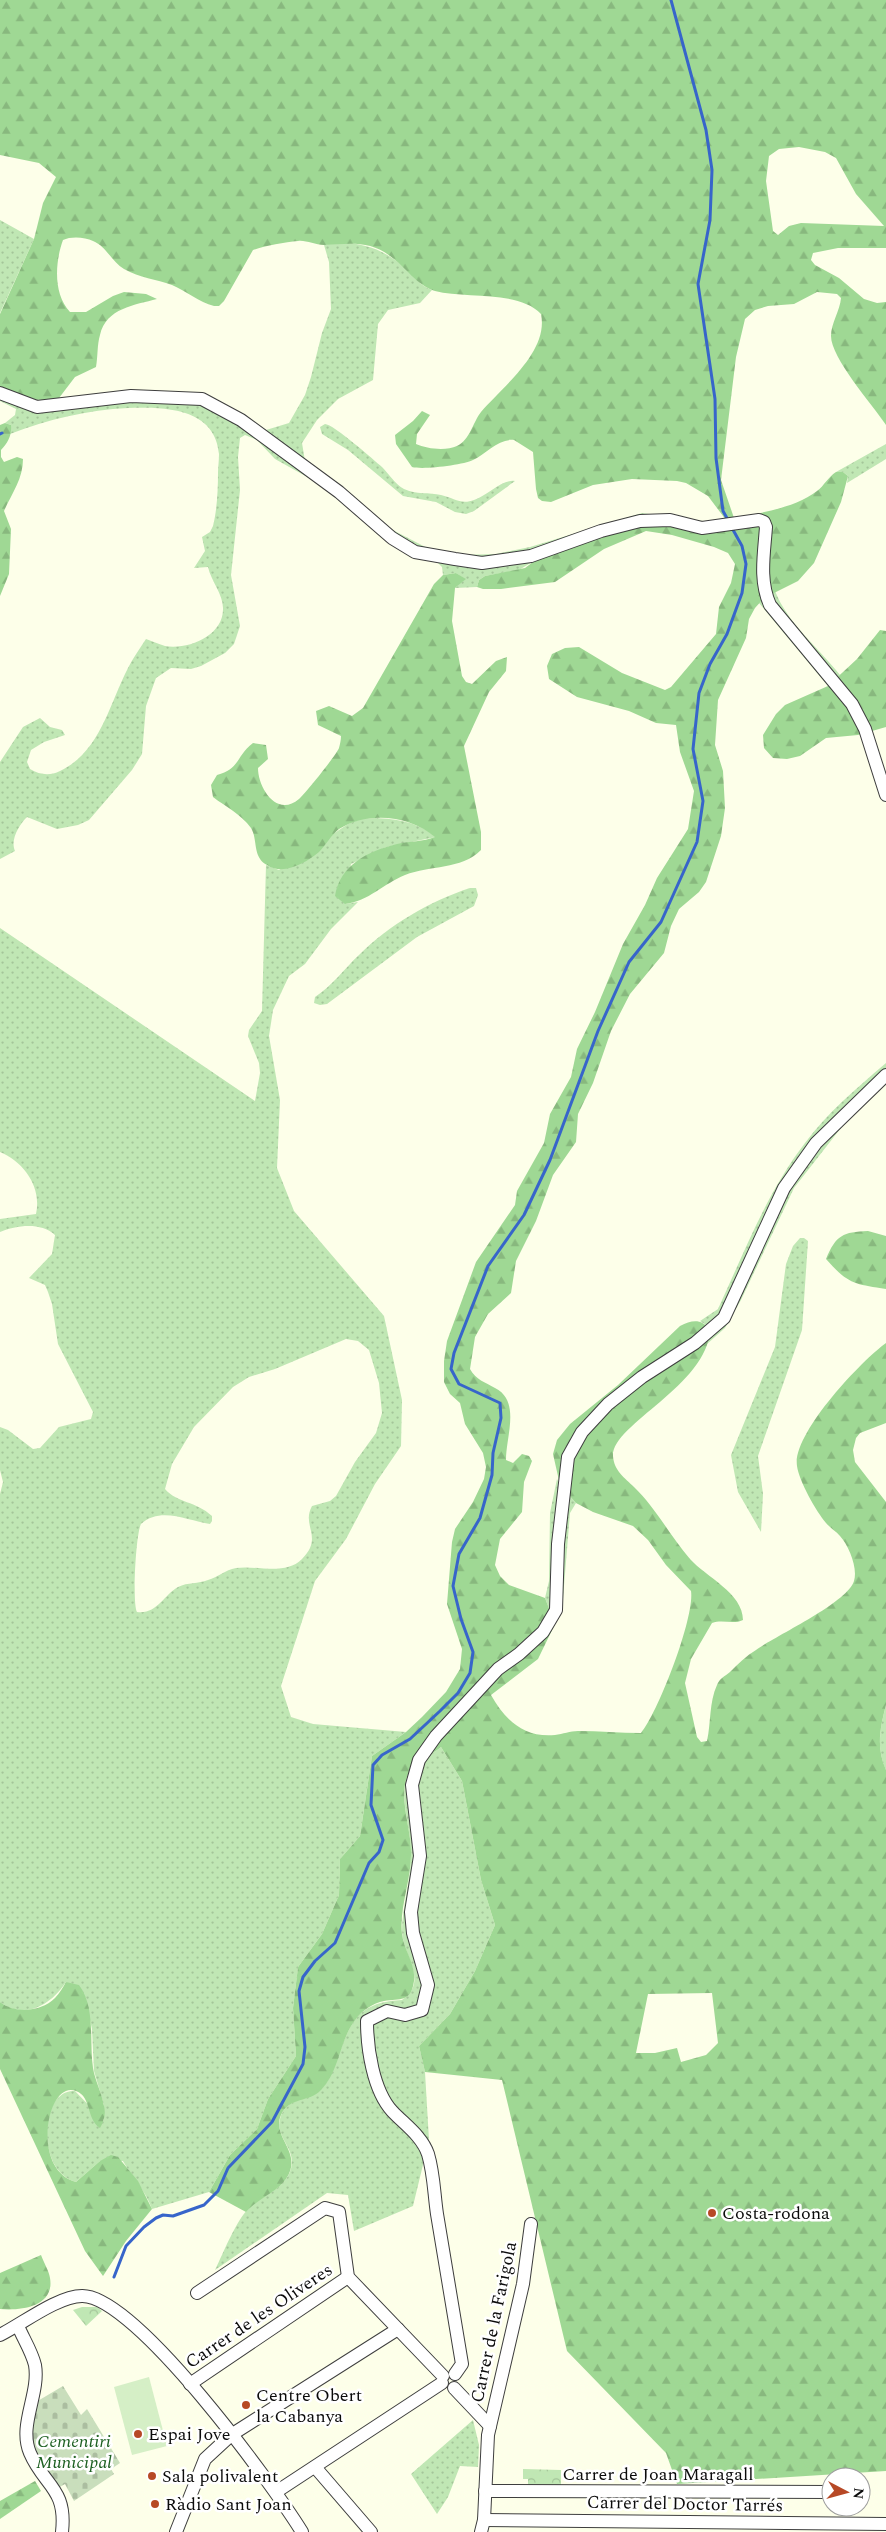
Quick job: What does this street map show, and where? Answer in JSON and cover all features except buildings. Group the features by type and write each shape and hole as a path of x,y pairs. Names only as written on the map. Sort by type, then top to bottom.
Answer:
{"street":[{"path":"0,393 37,407 131,396 202,399 241,420 339,492 392,538 416,552 455,559 482,563 531,556 601,531 640,521 670,520 702,528 737,522 759,520 764,522 766,527 763,555 764,592 770,606 852,704 865,729 886,795"},
{"path":"276,2492 448,2380 462,2364 436,2207 434,2179 427,2152 414,2132 390,2109 371,2065 367,2039 366,2021 386,2011 405,2014 422,2010 428,1985 413,1933 411,1912 420,1856 412,1785 419,1760 436,1736 498,1669 519,1654 543,1632 556,1610 558,1544 568,1457 582,1432 608,1404 642,1377 695,1343 724,1318 784,1188 816,1143 886,1075"},
{"path":"197,2293 325,2208 339,2212 348,2277 490,2426"},
{"name":"Carrer de la Farigola","path":"483,2526 490,2426 523,2284 531,2224"},
{"name":"Carrer de les Oliveres","path":"190,2384 348,2277"},
{"path":"0,2335 63,2300 82,2296 96,2299 111,2306 169,2359 276,2492 302,2532"},
{"path":"18,2326 35,2365 34,2387 25,2434 30,2453 56,2492 64,2510 62,2532"},
{"path":"179,2531 205,2459 232,2436 398,2330"},
{"path":"315,2467 372,2532"},
{"name":"Carrer de Joan Maragall","path":"485,2491 821,2492"},
{"name":"Carrer del Doctor Tarrés","path":"483,2526 837,2528 886,2524"}],"green space":[{"path":"0,0 886,0 886,248 838,248 813,253 811,260 815,265 839,278 864,299 877,303 886,302 886,425 853,381 833,345 831,331 841,298 837,294 817,292 794,304 768,306 755,310 745,319 736,357 721,480 734,518 777,509 798,502 817,491 836,472 843,472 848,476 841,502 814,563 798,581 764,598 755,608 749,619 746,638 718,700 715,745 723,771 725,808 721,836 706,882 699,892 679,909 671,926 664,953 630,994 611,1031 593,1083 578,1114 576,1142 553,1175 536,1221 516,1261 511,1293 488,1314 475,1337 470,1369 478,1378 503,1394 508,1401 510,1420 506,1460 513,1463 522,1454 529,1456 532,1461 524,1482 522,1512 500,1539 495,1565 500,1576 509,1585 545,1598 555,1624 538,1659 491,1695 509,1719 517,1726 534,1734 555,1735 572,1731 641,1733 657,1706 674,1664 691,1604 691,1591 666,1565 648,1540 633,1526 593,1512 576,1503 560,1485 553,1454 557,1440 570,1424 618,1385 680,1326 696,1321 703,1323 710,1330 705,1350 693,1369 678,1386 627,1431 617,1444 613,1456 615,1466 642,1495 690,1559 730,1594 741,1610 743,1620 712,1623 691,1659 685,1683 697,1737 701,1742 707,1741 714,1692 721,1679 752,1652 839,1599 849,1590 854,1581 854,1564 847,1545 822,1518 801,1480 797,1466 798,1452 805,1436 830,1399 861,1365 886,1343 886,1423 860,1433 856,1438 853,1450 855,1462 886,1502 886,1705 880,1746 886,1770 886,2471 871,2472 871,2467 821,2467 821,2475 677,2484 666,2453 567,2351 502,2080 425,2072 419,2046 450,2014 475,1971 495,1925 481,1880 462,1781 441,1747 412,1770 408,1775 404,1788 411,1843 411,1861 402,1914 402,1934 412,1963 414,1975 413,1988 404,1998 384,2001 361,2013 350,2027 332,2074 321,2090 311,2097 294,2102 285,2109 279,2123 280,2131 290,2153 291,2169 282,2184 255,2203 246,2212 209,2192 230,2155 257,2129 268,2099 296,2056 293,2008 298,1967 322,1934 339,1895 340,1859 360,1836 372,1756 406,1732 422,1717 446,1692 460,1669 462,1649 447,1604 452,1542 455,1529 473,1502 484,1479 486,1467 483,1453 465,1424 460,1403 450,1394 444,1382 444,1361 447,1341 476,1262 515,1205 517,1191 544,1143 550,1114 571,1077 577,1049 595,1012 623,944 645,905 657,878 688,829 694,791 680,752 676,725 656,723 629,711 577,697 549,679 547,666 552,654 565,648 579,647 622,673 665,690 671,687 716,634 719,607 731,583 735,564 728,553 714,547 672,535 646,531 604,549 555,582 501,589 477,587 479,580 485,576 525,568 537,559 608,532 653,525 681,527 726,520 708,496 686,483 677,481 632,479 593,485 551,502 542,501 538,498 536,489 533,452 514,440 503,441 468,462 433,467 412,467 396,444 395,435 422,411 430,415 417,434 416,444 442,449 453,448 465,440 481,412 522,368 531,355 538,342 542,328 541,314 531,306 506,298 435,291 422,285 390,256 374,247 366,245 324,245 298,241 275,244 253,250 224,301 219,306 214,306 172,285 124,269 98,243 78,238 63,240 58,258 57,277 64,305 70,312 86,312 113,296 124,292 146,294 157,299 122,309 108,319 103,326 98,343 96,367 75,377 59,398 53,401 34,399 0,390 0,314 34,239 43,203 56,177 39,163 0,155","holes":["799,147 825,152 836,158 856,194 884,226 801,223 789,226 778,235 773,231 766,181 769,156 779,149","712,1993 718,2043 706,2055 681,2062 677,2048 655,2053 636,2053 648,1994"]},
{"path":"0,220 34,239 0,313"},
{"path":"336,242 373,248 389,256 432,290 420,303 388,310 378,324 373,380 338,399 317,420 302,443 305,461 387,527 433,551 459,555 496,554 530,547 642,513 725,524 653,525 537,559 519,570 485,576 479,580 477,587 455,588 465,579 456,573 443,575 442,567 436,561 309,478 275,459 257,440 245,435 240,438 238,457 240,490 231,575 240,626 234,644 225,653 201,666 191,669 171,668 156,678 146,706 142,754 132,770 89,820 78,825 57,829 27,817 14,838 15,851 0,859 0,762 23,727 40,718 50,727 62,730 65,735 44,742 31,750 27,762 30,769 41,774 52,774 74,763 94,740 109,712 128,668 146,639 165,646 174,647 194,643 203,639 218,626 222,618 223,608 221,598 208,567 194,568 205,551 202,537 210,532 213,526 216,507 219,454 215,438 208,427 198,419 185,413 156,408 128,408 68,416 10,434 11,425 5,423 15,415 16,409 0,401 0,390 22,398 215,401 249,418 266,430 289,423 305,395 322,333 331,309 329,262 324,245"},
{"path":"5,423 11,425 11,432 8,442 1,450 1,457 4,462 17,457 23,459 23,466 4,511 11,529 9,574 0,596 0,425"},
{"path":"325,424 353,443 382,467 398,484 409,491 441,495 465,502 479,498 500,485 515,481 474,511 466,514 455,512 436,502 403,496 348,450 322,434 320,427"},
{"path":"886,444 886,459 847,483 848,476 843,472 836,472"},
{"path":"456,573 466,579 455,588 452,621 462,676 466,682 472,684 496,661 507,657 506,671 489,692 464,746 481,832 481,850 464,861 455,864 405,875 369,896 345,904 335,896 338,885 349,868 357,861 386,847 435,837 413,824 401,820 375,818 362,820 350,823 339,829 319,852 301,864 287,869 273,868 262,862 259,857 251,828 238,815 213,797 211,785 217,775 234,766 253,743 266,745 268,759 258,768 261,784 265,792 276,803 283,805 291,804 299,799 339,748 341,736 318,725 316,711 329,706 352,716 363,708 434,584 443,575"},
{"path":"775,591 795,625 840,675 828,686 759,603"},
{"path":"880,630 886,631 886,727 858,735 826,738 800,756 787,759 773,758 764,748 763,735 776,714 785,705 828,686 857,659"},
{"path":"383,818 399,820 422,828 436,837 386,847 351,864 345,904 358,902 331,929 305,964 289,976 273,1010 269,1036 280,1100 277,1168 294,1211 384,1316 402,1400 401,1446 375,1484 346,1539 315,1581 281,1686 291,1717 313,1724 406,1732 372,1756 360,1836 340,1859 339,1895 322,1934 298,1967 293,2008 296,2056 268,2099 257,2129 230,2155 209,2192 152,2209 146,2195 123,2161 100,2161 76,2182 63,2175 54,2163 48,2148 47,2131 49,2116 55,2102 63,2094 75,2091 104,2121 104,2105 94,2071 92,2029 85,1997 66,1982 46,2003 28,2010 19,2010 0,2002 0,1494 3,1482 0,1470 0,1427 8,1430 33,1449 40,1448 59,1427 91,1419 93,1412 58,1344 52,1304 45,1285 29,1278 52,1254 55,1235 36,1226 21,1226 0,1232 0,1219 36,1214 37,1204 34,1185 24,1169 9,1156 0,1152 0,928 255,1101 260,1073 259,1063 248,1036 249,1030 262,1011 266,865 279,870 348,824 361,819","holes":["346,1339 358,1341 369,1350 379,1383 382,1413 376,1433 355,1462 336,1496 330,1501 312,1506 309,1513 311,1544 302,1559 295,1564 279,1569 244,1567 232,1569 208,1580 178,1587 155,1608 144,1612 137,1612 135,1568 141,1524 157,1516 166,1515 210,1524 212,1521 212,1516 206,1511 175,1497 165,1489 172,1464 194,1427 233,1387 249,1377 275,1369"]},
{"path":"470,888 476,888 478,895 474,906 417,937 327,1004 320,1005 314,1003 315,997 327,988 359,955 383,934 425,907"},
{"path":"886,1063 886,1082 851,1115 794,1188 741,1300 725,1328 707,1344 709,1337 706,1325 700,1321 718,1309 757,1223 791,1162 833,1111"},
{"path":"868,1231 886,1236 886,1289 852,1282 840,1274 826,1259 833,1245 841,1236 852,1232"},
{"path":"800,1238 808,1241 802,1330 758,1456 763,1494 761,1532 738,1492 731,1455 775,1347 786,1264 793,1246"},
{"path":"557,1479 576,1503 570,1513 563,1598 555,1624 545,1598 549,1581 550,1513"},
{"path":"886,1705 886,1770 881,1754 880,1738"},
{"path":"441,1747 462,1781 481,1880 495,1925 475,1971 450,2014 419,2046 425,2072 429,2140 413,2206 354,2231 348,2195 327,2193 215,2270 235,2228 245,2213 255,2203 280,2186 288,2176 292,2159 279,2126 280,2119 287,2106 317,2092 325,2085 350,2027 356,2018 374,2005 402,2000 410,1993 414,1985 412,1967 402,1931 411,1855 404,1798 406,1780 408,1775 421,1761"},
{"path":"66,1982 79,1985 88,2004 93,2068 103,2101 105,2115 100,2128 93,2119 85,2098 81,2094 76,2091 66,2091 57,2098 51,2111 48,2128 48,2145 53,2161 62,2174 76,2182 100,2161 111,2155 118,2157 138,2181 152,2209 126,2241 103,2276 85,2251 0,2069 0,2002 20,2010 35,2009 55,1998"},
{"path":"41,2255 50,2278 50,2288 47,2295 42,2301 26,2308 0,2309 0,2273"},
{"path":"82,2307 97,2307 102,2311 86,2326 73,2310"},
{"path":"149,2377 167,2446 132,2455 114,2387"},
{"name":"Cementiri Municipal","path":"63,2386 81,2415 87,2409 120,2463 111,2469 114,2474 74,2501 65,2484 58,2488 35,2450 30,2432 36,2402"},
{"path":"473,2420 479,2445 478,2467 460,2466 448,2497 437,2514 411,2474"},
{"path":"523,2469 561,2470 561,2486 528,2486 528,2479 523,2479"},
{"path":"35,2481 41,2491 0,2519 0,2501"}],"waterway":[{"path":"671,0 706,130 712,170 710,220 698,284 715,399 716,458 723,511 728,520"},
{"path":"114,2277 126,2246 144,2227 163,2215 173,2216 204,2205 218,2191 228,2168 272,2122 303,2064 305,2047 299,1991 303,1977 315,1961 335,1943 369,1863 379,1852 383,1840 371,1805 373,1765 382,1755 410,1739 440,1711 458,1693 470,1673 473,1652 461,1619 453,1586 459,1554 480,1518 492,1475 493,1453 501,1418 500,1403 459,1384 451,1369 454,1353 488,1266 524,1215 550,1160 598,1031 629,962 661,922 697,842 703,801 693,749 699,693 710,664 727,634 742,593 746,564 742,546 732,528"}],"place":[{"name":"Costa-rodona","path":"712,2213"},
{"name":"Centre Obert la Cabanya","path":"246,2405"},
{"name":"Espai Jove","path":"138,2434"},
{"name":"Sala polivalent","path":"152,2476"},
{"name":"Ràdio Sant Joan","path":"155,2504"}]}
